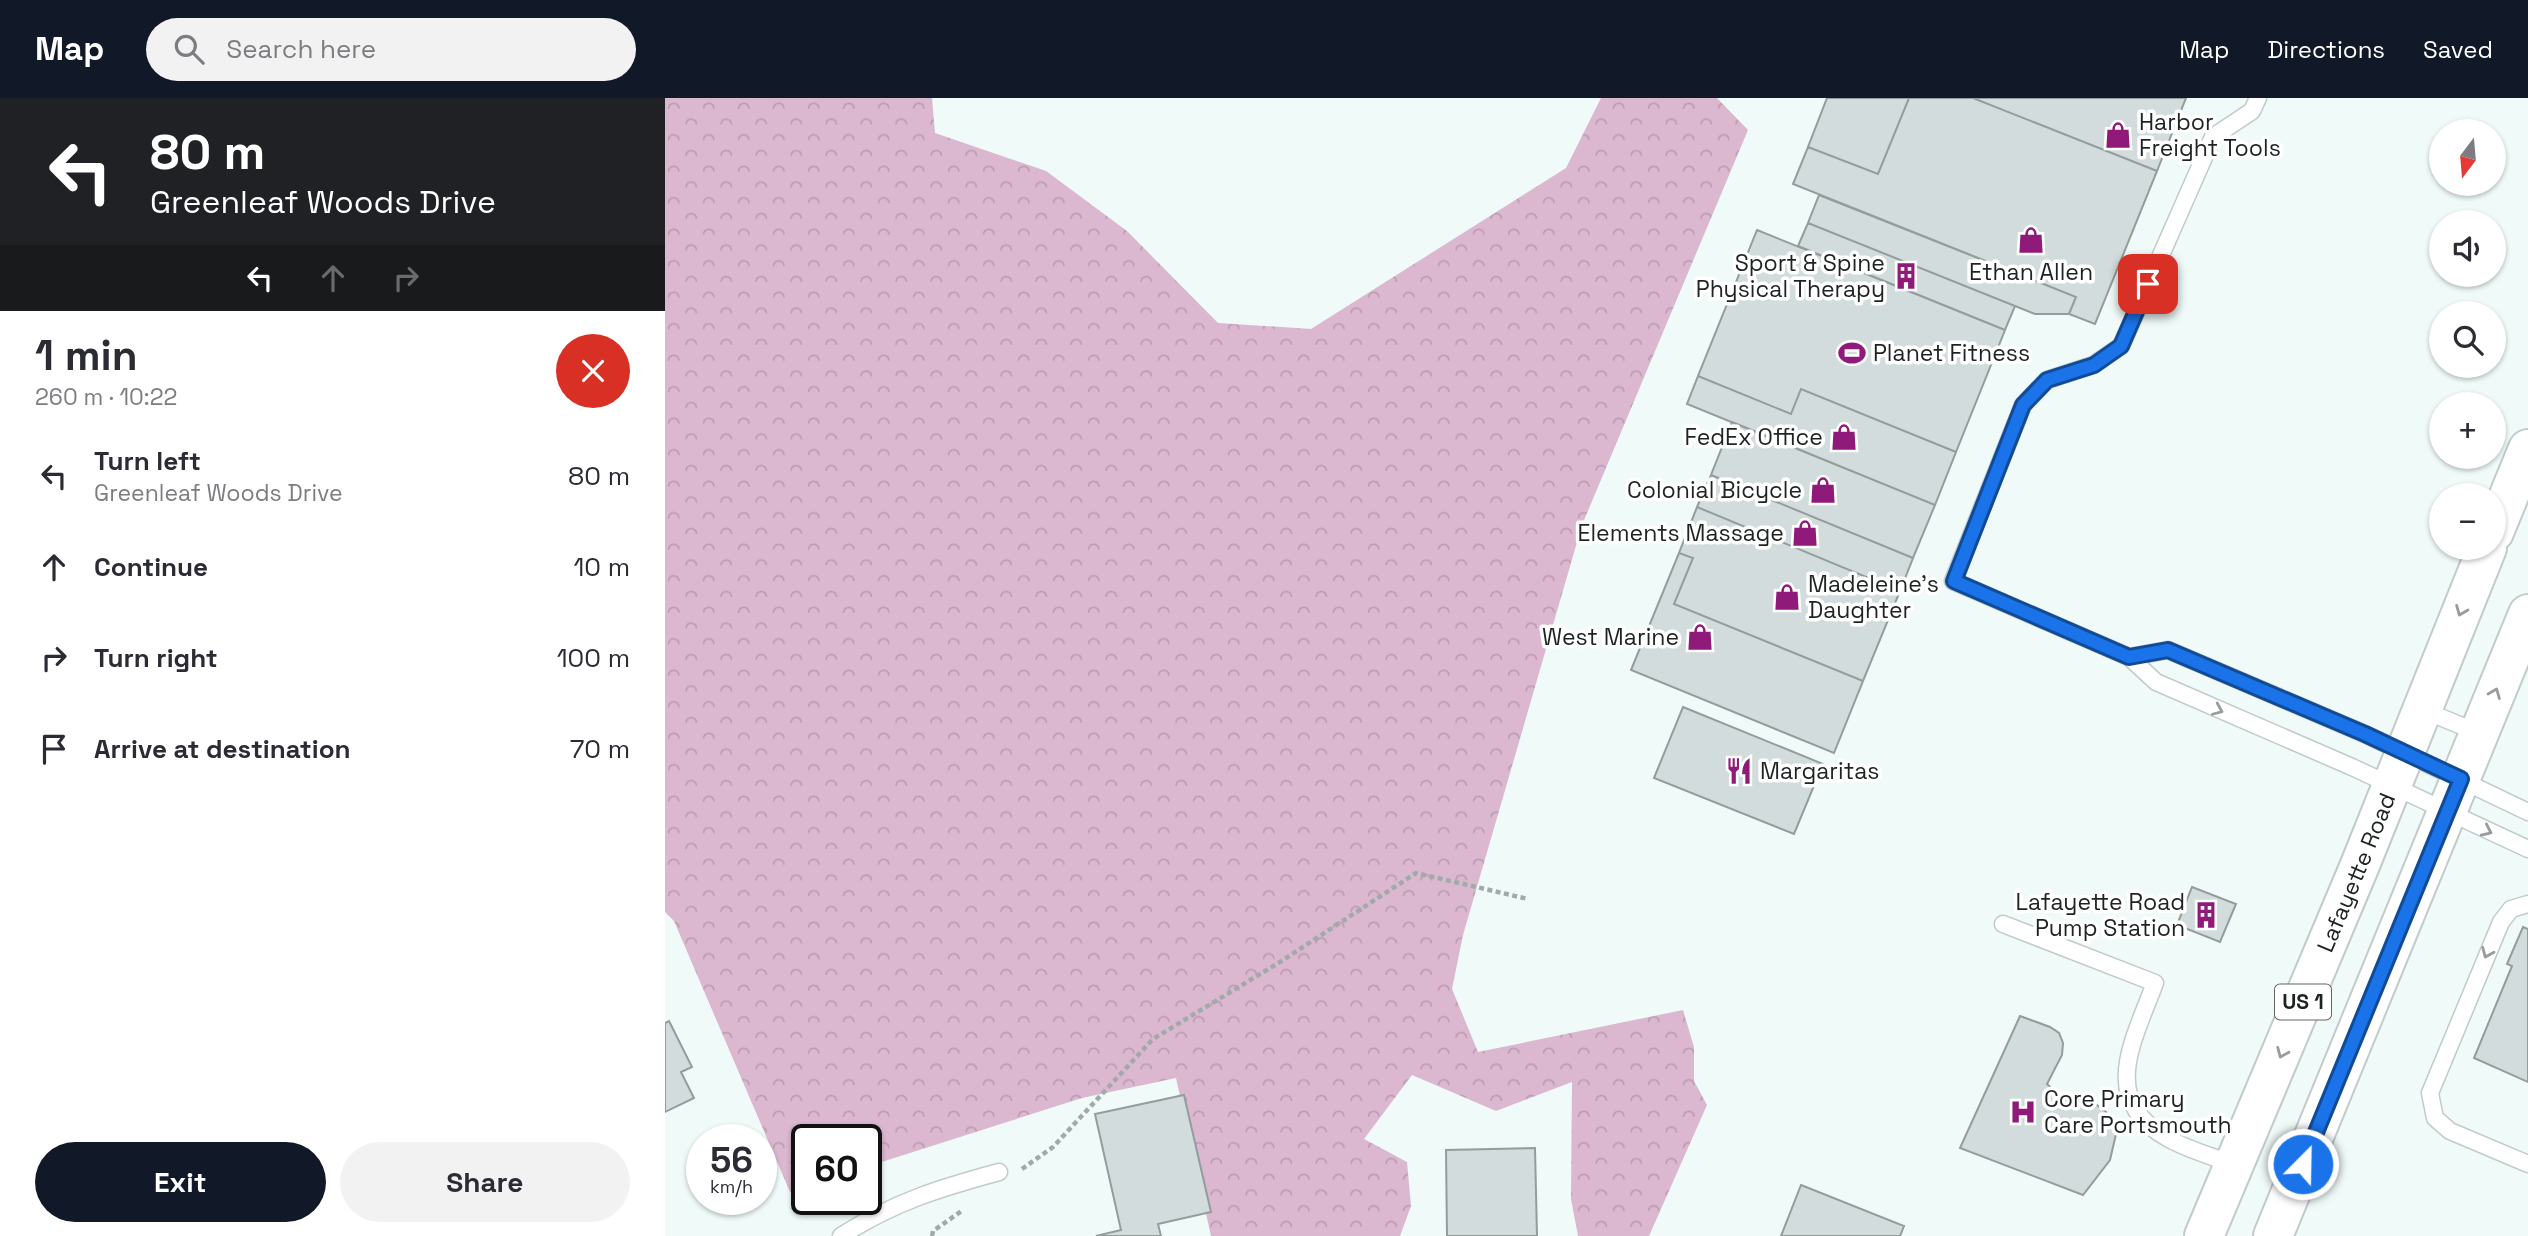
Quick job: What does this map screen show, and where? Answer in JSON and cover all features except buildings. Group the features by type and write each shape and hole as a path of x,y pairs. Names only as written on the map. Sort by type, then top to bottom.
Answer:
{"main road":[{"path":"2506,503 2528,449"},
{"name":"Lafayette Road","path":"2204,1236 2482,560"},
{"name":"US 1","path":"2273,1236 2528,614"}],"lane":[{"path":"2258,98 2252,111 2213,137 2121,346 2094,365 2047,380 2023,405 1954,581 2129,657 2156,682 2398,769 2454,796 2528,812"},
{"path":"2129,657 2168,650 2454,796 2528,849"},
{"path":"2421,709 2479,733"},
{"path":"2528,904 2511,909 2501,922 2430,1093 2435,1118 2450,1131 2528,1164"},
{"path":"2003,924 2155,983 2129,1053 2126,1087 2136,1115 2169,1139 2235,1165"},
{"path":"841,1236 880,1211 942,1187 1007,1173"}],"path":[{"path":"1007,1173 1053,1147 1153,1039 1280,962 1416,873 1528,899"},
{"path":"932,1236 933,1231 974,1203"}],"green space":[{"path":"665,98 932,98 935,133 1046,171 1127,231 1218,323 1311,329 1566,168 1601,98 1717,98 1748,130 1582,525 1463,935 1452,989 1478,1052 1683,1010 1694,1047 1694,1081 1707,1105 1649,1236 1578,1236 1571,1199 1572,1082 1496,1111 1412,1075 1364,1139 1407,1162 1411,1206 1400,1236 1211,1236 1176,1078 1082,1098 882,1162 882,1124 791,1124 790,1192 777,1162 777,1124 761,1124 674,921 665,912"}],"place":[{"name":"Harbor Freight Tools","path":"2118,135"},
{"name":"Ethan Allen","path":"2031,240"},
{"name":"Sport & Spine Physical Therapy","path":"1906,276"},
{"name":"Planet Fitness","path":"1852,353"},
{"name":"FedEx Office","path":"1844,437"},
{"name":"Colonial Bicycle","path":"1823,490"},
{"name":"Elements Massage","path":"1805,533"},
{"name":"Madeleine's Daughter","path":"1787,597"},
{"name":"West Marine","path":"1700,637"},
{"name":"Margaritas","path":"1739,771"},
{"name":"Lafayette Road Pump Station","path":"2206,915"},
{"name":"Core Primary Care Portsmouth","path":"2023,1112"}],"route":[{"path":"2148,284 2121,346 2094,365 2047,380 2023,405 1954,581 2129,657 2168,650 2365,734 2461,779 2303,1164"}]}
